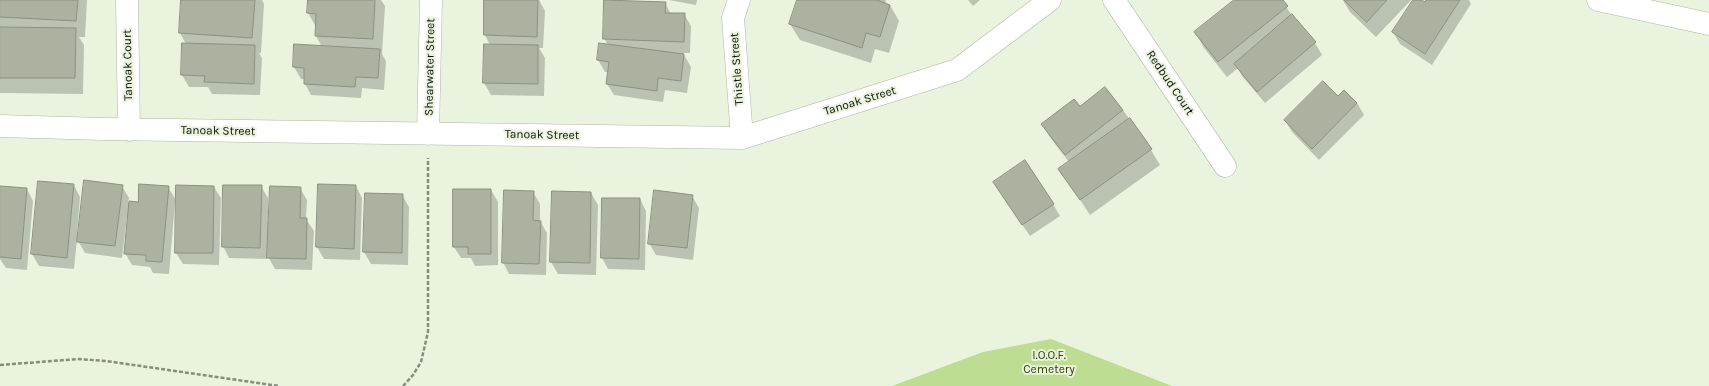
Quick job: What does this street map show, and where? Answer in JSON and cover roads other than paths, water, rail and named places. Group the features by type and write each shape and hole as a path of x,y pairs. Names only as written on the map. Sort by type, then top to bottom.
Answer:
{"street":[{"name":"Tanoak Court","path":"127,0 129,130"},
{"name":"Shearwater Street","path":"428,134 431,0"},
{"name":"Thistle Street","path":"739,0 733,18 742,138"},
{"name":"Tanoak Street","path":"0,126 129,130 742,138 957,70 1050,0"},
{"name":"Redbud Court","path":"1114,0 1225,166"},
{"path":"1598,0 1709,24"}],"park label":[{"name":"I.O.O.F. Cemetery","path":"1049,363"}]}
